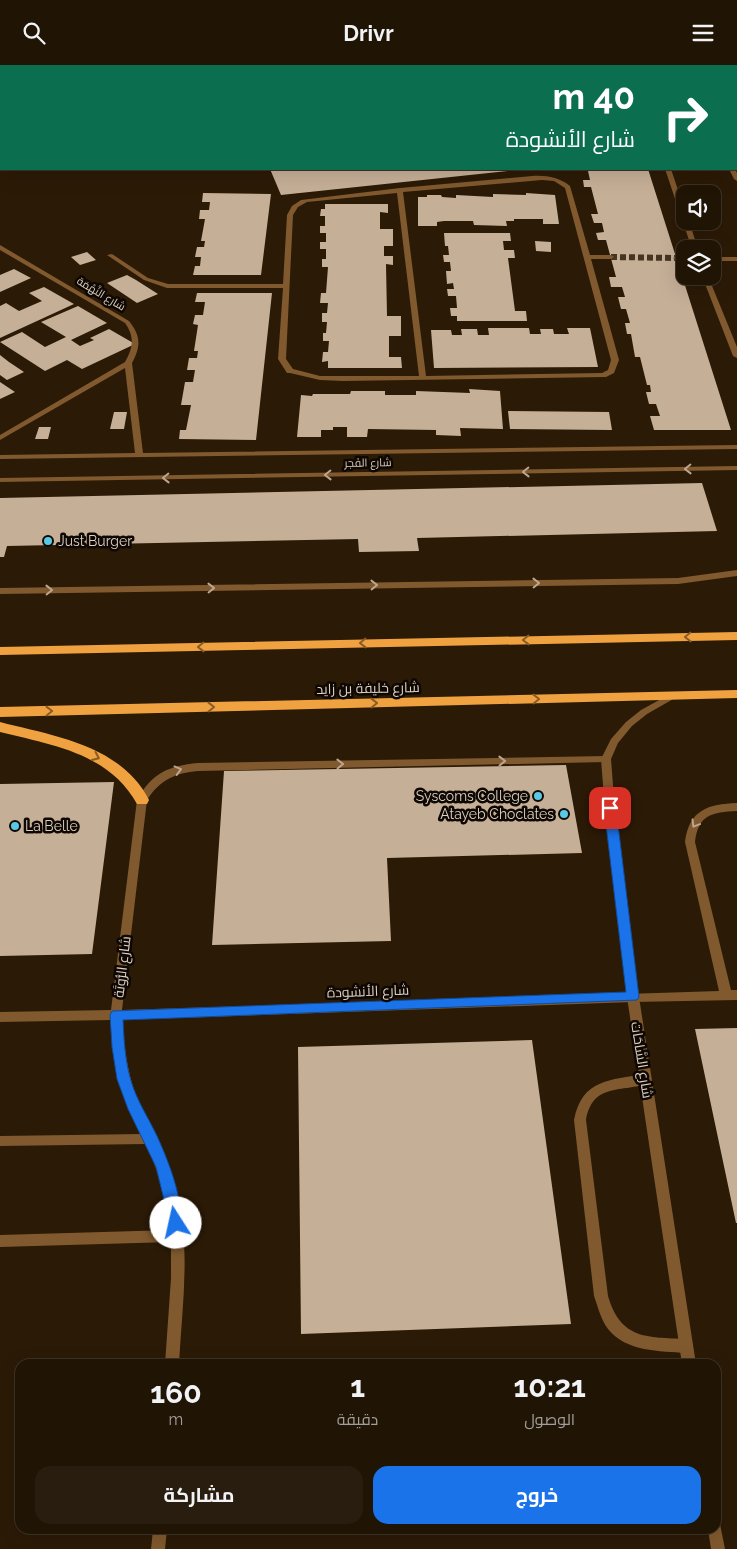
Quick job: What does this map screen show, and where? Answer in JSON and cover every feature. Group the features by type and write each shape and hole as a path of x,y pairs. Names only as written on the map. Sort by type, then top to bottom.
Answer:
{"highway":[{"path":"0,650 737,636"},
{"name":"شارع خليفة بن زايد","path":"0,712 737,694"},
{"path":"0,727 56,742 97,756 118,769 132,783 142,800"}],"street":[{"path":"668,170 676,193"},
{"path":"532,178 557,180 568,187 587,257 614,360 611,371 603,375 336,379 320,378 290,371 282,359 290,215 292,209 298,203 316,198 532,178"},
{"path":"400,191 423,378"},
{"name":"شارع النَّهْمَة","path":"0,247 127,322 134,331 137,341 135,352 128,363"},
{"path":"110,255 146,279 168,286 286,286"},
{"path":"587,257 611,257"},
{"path":"721,259 737,259"},
{"path":"709,285 737,356"},
{"path":"0,439 128,363 139,455"},
{"path":"0,457 737,447"},
{"name":"شارع الفَجر","path":"0,481 737,468"},
{"path":"0,591 668,581 719,577 737,573"},
{"path":"142,800 158,779 184,768 606,759 614,741 629,724 644,712 672,696"},
{"name":"شارع السَّاحَات","path":"606,759 611,825 633,997 688,1359"},
{"name":"شارع الرُّوتَة","path":"142,800 116,1015 118,1047 124,1079 134,1109 151,1139 163,1167 172,1196 178,1236 172,1359"},
{"path":"732,995 690,842 690,829 698,818 711,810 737,807"},
{"name":"شارع الأنشودة","path":"0,1017 732,995"},
{"path":"645,1079 603,1087 584,1099 580,1109 601,1295 604,1312 613,1326 627,1336 642,1343 686,1345"},
{"path":"0,1141 151,1139"},
{"path":"0,1241 178,1236"},
{"path":"158,1549 160,1534"},
{"path":"716,1534 718,1549"}],"building":[{"path":"270,170 517,170 281,195"},
{"path":"580,170 648,170 676,257 676,285 685,285 731,430 654,430 650,416 660,416 656,404 649,404 646,392 651,392 650,385 647,385 640,357 635,357 631,334 627,334 625,323 630,323 626,309 621,309 618,297 625,297 622,287 611,287 609,277 616,277 606,240 598,240 596,233 604,232 602,223 594,223 591,214 598,214 591,187 584,187 583,180 590,180 588,171"},
{"path":"203,193 271,194 261,275 193,275 195,266 200,266 201,257 195,257 197,247 204,247 205,241 201,241 205,219 199,219 200,210 209,210 210,202 202,202"},
{"path":"526,193 555,195 559,224 543,224 543,219 514,219 514,221 506,221 507,226 474,225 473,221 444,221 437,222 437,226 418,226 418,197 441,195 442,197 456,198 456,195 493,197 493,194 526,195"},
{"path":"325,204 388,204 388,213 380,212 380,229 393,229 393,246 384,246 384,256 393,256 393,265 386,264 387,316 401,316 401,336 389,336 389,357 401,357 402,368 328,368 328,361 322,362 323,352 328,352 329,341 323,341 323,333 326,333 327,322 322,322 322,313 327,313 328,303 320,303 321,293 326,293 328,267 322,267 322,259 326,259 326,249 320,249 320,242 326,242 326,233 320,233 320,226 325,226 325,216 320,216 321,209 325,209"},
{"path":"444,233 510,233 511,241 503,241 504,250 514,250 515,258 508,258 515,311 526,311 527,321 457,321 457,316 451,316 450,308 457,308 456,296 448,296 447,289 454,289 453,283 447,284 446,271 451,271 450,262 444,262 443,255 449,255 448,246 445,246"},
{"path":"535,241 551,242 551,252 536,251"},
{"path":"87,252 96,260 80,265 71,257"},
{"path":"14,269 31,278 0,292 0,275"},
{"path":"127,275 158,294 137,303 107,283"},
{"path":"44,287 74,304 0,338 0,306 6,303 19,311 42,301 29,293"},
{"path":"197,293 272,293 256,440 179,439 180,430 186,430 191,405 181,405 185,382 193,382 195,370 187,370 189,358 197,358 198,351 194,351 198,325 193,324 195,315 203,315 205,302 195,302"},
{"path":"78,306 107,323 71,340 80,346 94,340 90,338 109,329 135,344 82,369 67,360 45,371 0,342 22,332 45,347 66,337 41,322"},
{"path":"488,328 529,328 530,334 541,334 540,329 553,329 554,334 569,334 567,328 590,328 598,367 434,368 431,330 451,330 452,335 462,335 461,329 477,329 478,335 489,335"},
{"path":"0,355 24,372 7,380 0,375"},
{"path":"0,382 15,392 0,399"},
{"path":"469,389 500,391 503,429 460,428 461,436 436,435 436,430 368,429 367,437 347,437 347,427 333,427 333,430 321,430 321,437 297,437 301,395 350,394 351,391 385,391 385,395 416,395 416,391 470,393"},
{"path":"508,411 609,412 612,430 510,429"},
{"path":"114,412 127,412 124,429 110,429"},
{"path":"39,427 51,427 48,439 35,439"},
{"path":"702,483 717,531 417,538 419,551 359,552 358,539 7,546 4,557 0,557 0,498"},
{"path":"566,765 582,853 387,858 391,941 212,945 224,771"},
{"path":"114,782 92,954 0,956 0,784"},
{"path":"737,1028 737,1223 736,1223 695,1029"},
{"path":"532,1040 571,1324 301,1334 298,1047"}],"tunnel":[{"path":"611,257 676,258"}],"place":[{"name":"Just Burger","path":"48,541"},
{"name":"Syscoms College","path":"538,796"},
{"name":"Atayeb Choclates","path":"564,814"},
{"name":"La Belle","path":"15,826"}],"route":[{"path":"176,1223 172,1196 163,1167 151,1139 134,1109 124,1079 118,1047 116,1015 633,997 610,808"}]}
